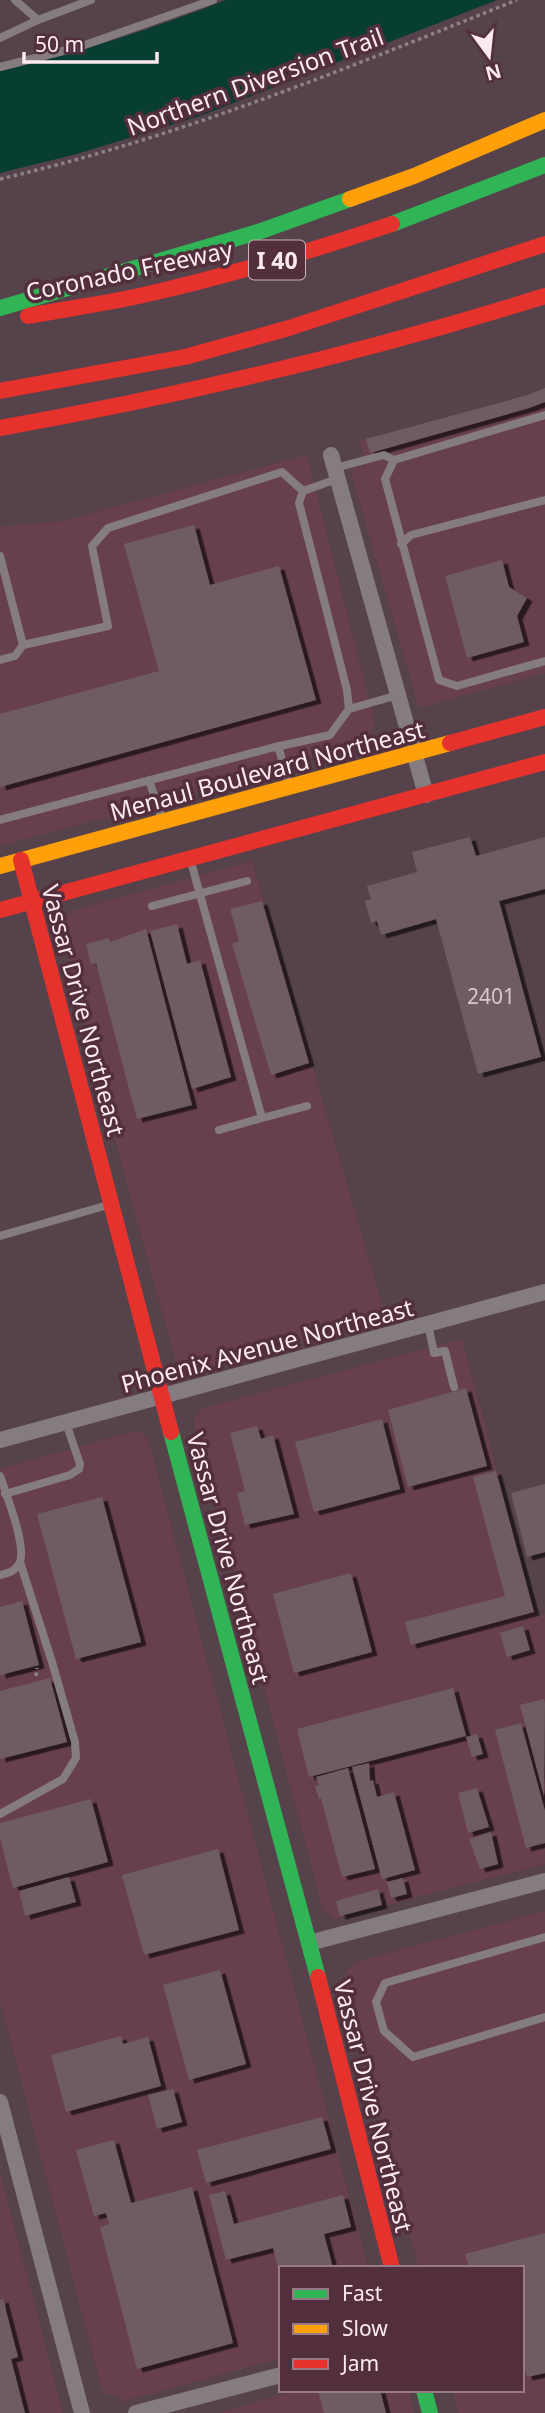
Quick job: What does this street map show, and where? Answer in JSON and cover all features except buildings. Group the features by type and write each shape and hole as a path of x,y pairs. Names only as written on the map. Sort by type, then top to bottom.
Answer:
{"main road":[{"path":"0,309 261,231 414,176 545,120"},
{"name":"Coronado Freeway","path":"0,321 136,297 293,256 421,213 545,164"},
{"path":"0,391 185,357 289,328 545,244"},
{"path":"0,428 180,395 287,370 447,328 545,296"},
{"name":"Menaul Boulevard Northeast","path":"0,866 545,717"},
{"path":"0,910 545,762"},
{"name":"Vassar Drive Northeast","path":"21,860 162,1397 310,1943 391,2266"},
{"path":"425,2392 430,2413"}],"street":[{"path":"335,467 426,794"},
{"name":"Phoenix Avenue Northeast","path":"0,1440 545,1292"},
{"path":"310,1943 545,1881"},
{"path":"0,2102 82,2413"},
{"path":"136,2413 279,2376"}],"lane":[{"path":"15,0 38,20"},
{"path":"0,38 91,0"},
{"path":"0,67 79,47 214,0"},
{"path":"349,709 347,690 299,503 303,491 335,467 384,455 394,460 545,415"},
{"path":"394,460 385,479 439,680 457,685 545,660"},
{"path":"0,660 15,656 23,645 108,626 92,546 108,528 282,472 303,491"},
{"path":"401,544 411,535 545,500"},
{"path":"0,556 23,645"},
{"path":"0,820 278,746 330,735 349,709 398,695"},
{"path":"278,746 290,787"},
{"path":"149,780 163,821"},
{"path":"190,859 262,1118"},
{"path":"152,906 247,881"},
{"path":"219,1130 307,1106"},
{"path":"0,1236 112,1204"},
{"path":"428,1324 433,1354 445,1351 454,1387"},
{"path":"5,1494 70,1475 79,1469 80,1464 66,1423"},
{"path":"0,1476 22,1548 20,1562 75,1742 76,1758 62,1779 0,1814"},
{"path":"0,1575 12,1572 20,1562"},
{"path":"545,1937 385,1983 376,2001 384,2031 413,2057 545,2017"}],"path":[{"name":"Northern Diversion Trail","path":"0,179 123,147 191,125 365,61 517,0"},
{"path":"36,1676 37,1668"}],"shaded area":[{"path":"226,0 497,0 203,115 77,154 0,173 0,71 114,40"},
{"path":"545,388 545,673 419,708 350,469 365,465 359,441"},
{"path":"307,455 375,723 368,739 303,758 302,764 0,846 0,527 63,521"},
{"path":"252,861 386,1317 196,1370 184,1369 176,1362 60,928 67,915 75,910"},
{"path":"462,1339 536,1616 545,1614 545,1864 334,1919 323,1910 194,1417 203,1408"},
{"path":"132,1432 141,1432 149,1442 367,2266 279,2266 279,2359 121,2402 119,2397 105,2393 101,2386 0,2001 0,1469"},
{"path":"545,1911 545,2413 458,2413 453,2392 524,2392 524,2266 418,2266 344,1981 348,1969 355,1962"},
{"path":"0,2172 63,2413 0,2413"},
{"path":"291,2392 409,2392 414,2413 219,2413"}],"traffic: fast":[{"path":"392,224 545,165"},
{"path":"0,308 261,231 350,199"},
{"path":"171,1432 318,1977"},
{"path":"425,2392 430,2413"}],"traffic: slow":[{"path":"350,199 414,176 545,120"},
{"path":"0,866 450,743"}],"traffic: jam":[{"path":"28,316 125,299 203,281 392,224"},
{"path":"0,391 185,357 289,328 545,244"},
{"path":"0,428 275,371 410,336 545,296"},
{"path":"450,743 545,717"},
{"path":"0,910 545,762"},
{"path":"21,860 171,1432"},
{"path":"318,1977 391,2266"}]}
